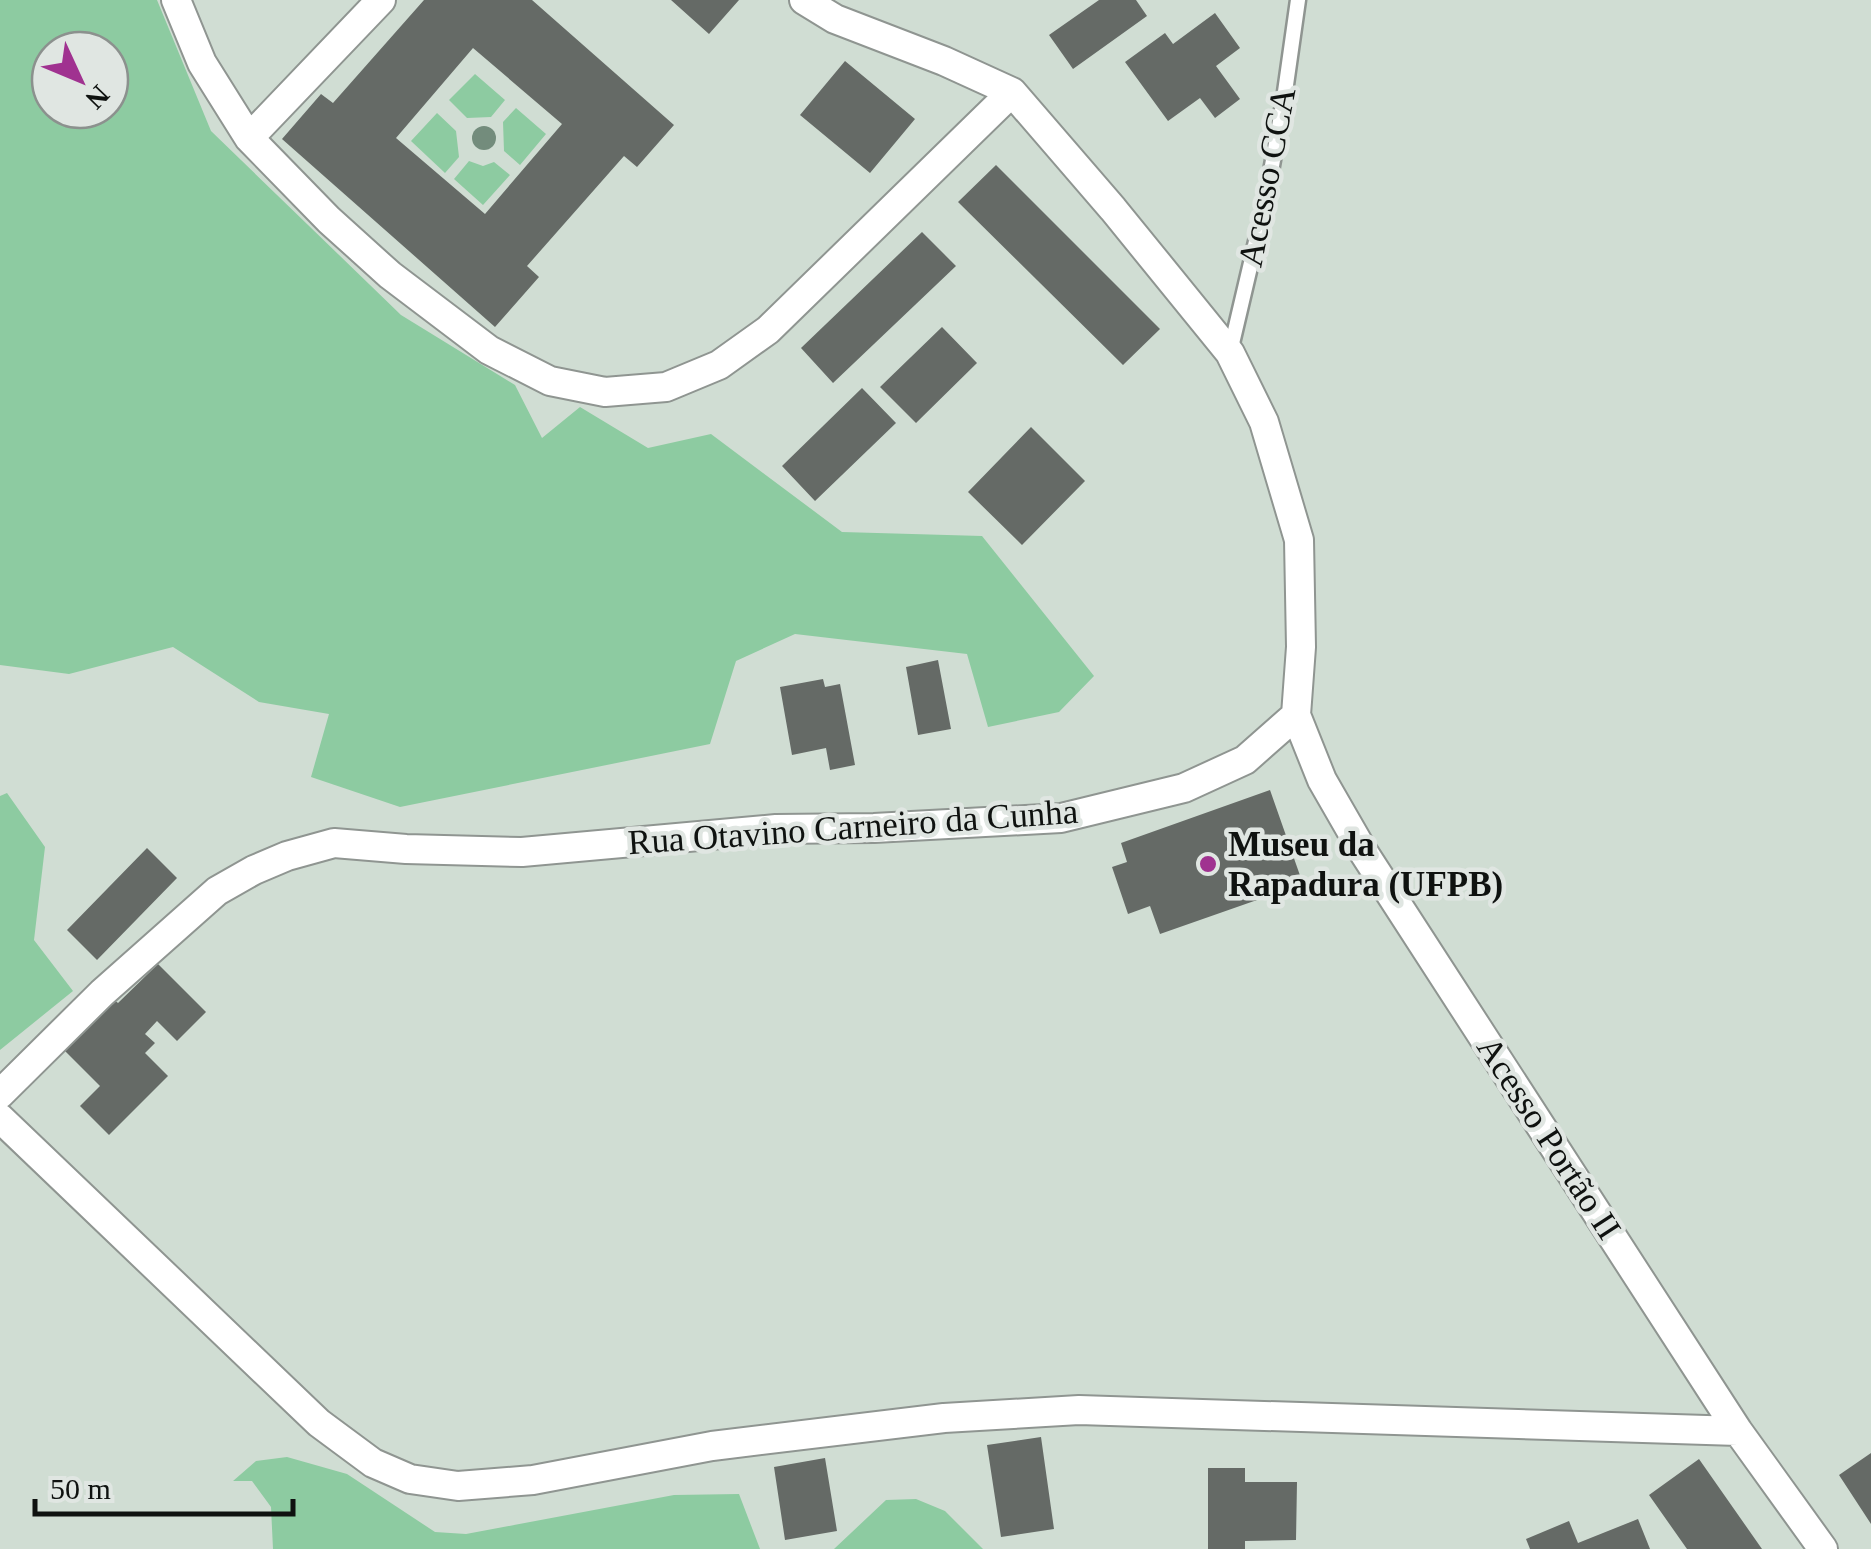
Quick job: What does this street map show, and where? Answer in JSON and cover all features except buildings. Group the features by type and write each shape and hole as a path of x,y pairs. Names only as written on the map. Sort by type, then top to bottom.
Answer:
{"street":[{"path":"176,0 202,64 249,138 329,220 390,275 488,350 550,381 606,392 666,387 718,366 768,330 1012,92"},
{"path":"249,138 381,0"},
{"path":"804,0 836,19 1012,92 1230,353 1264,422 1299,540 1302,647 1296,715"},
{"name":"Rua Otavino Carneiro da Cunha","path":"0,1094 102,993 217,891 287,856 334,843 522,852 776,829 1061,818 1184,788 1245,760 1296,715"},
{"name":"Acesso Portão II","path":"1296,715 1322,780 1364,853 1738,1430 1823,1549"},
{"path":"0,1118 320,1422 373,1463 410,1480 458,1486 533,1480 731,1444 944,1418 1079,1410 1738,1430"}],"lane":[{"name":"Acesso CCA","path":"1230,353 1266,199 1298,0"}],"shaded area":[{"path":"0,0 1871,0 1871,1549 0,1549"}],"green space":[{"path":"0,0 157,0 211,131 401,315 515,385 542,438 580,407 648,448 711,434 842,532 982,536 1094,676 1059,712 988,727 967,654 795,634 736,661 710,744 400,807 311,777 329,714 259,702 173,647 69,674 0,665"},
{"path":"475,74 505,100 491,117 467,118 449,100"},
{"path":"516,108 546,134 520,165 504,151 503,122"},
{"path":"437,113 456,131 459,157 445,173 411,141"},
{"path":"469,161 483,166 494,162 510,175 483,205 454,179"},
{"path":"7,793 45,847 34,940 73,991 0,1050 0,796"},
{"path":"287,1457 347,1474 435,1532 466,1534 674,1495 739,1494 760,1549 273,1549 271,1507 252,1481 233,1481 256,1461"},
{"path":"916,1499 945,1511 983,1549 834,1549 886,1500"}],"place":[{"name":"Museu da Rapadura (UFPB)","path":"1208,864"}]}
